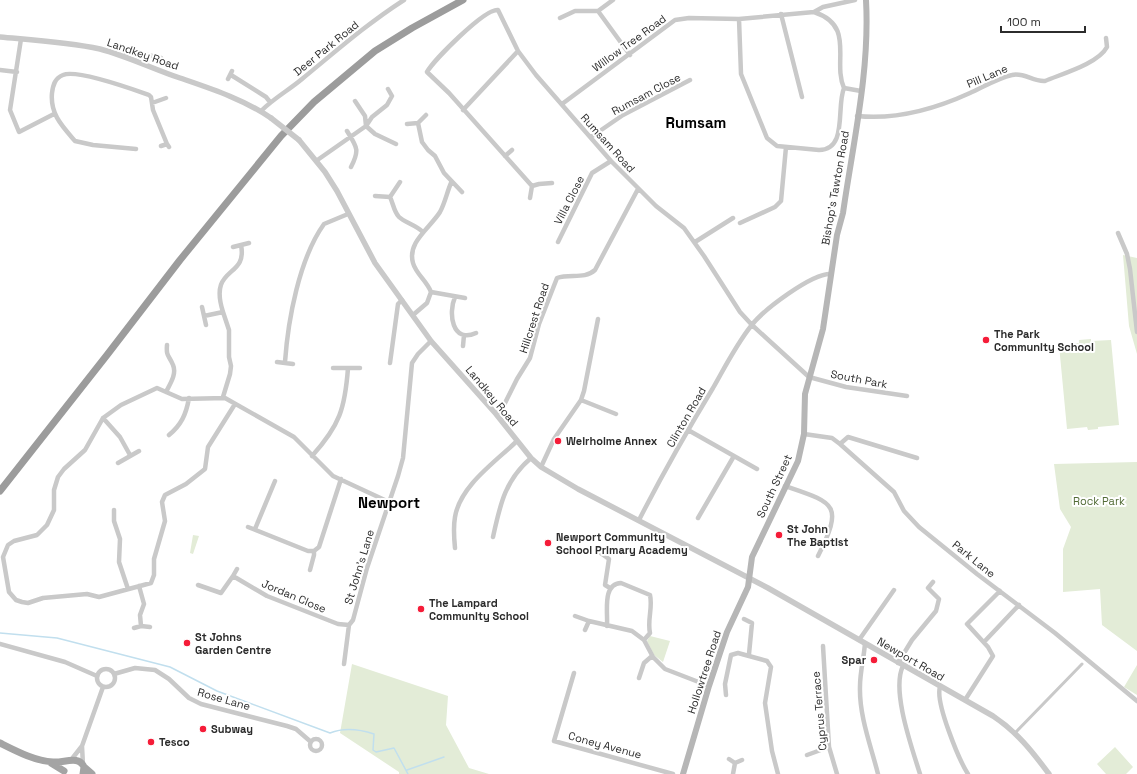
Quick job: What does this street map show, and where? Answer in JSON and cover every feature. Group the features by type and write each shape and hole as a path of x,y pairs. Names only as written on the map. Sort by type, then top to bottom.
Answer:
{"highway":[{"path":"0,491 108,355 185,254 281,136 314,102 375,51 412,28 463,0"}],"main road":[{"name":"Bishop's Tawton Road","path":"809,377 823,329 837,235 843,213 861,91 867,37 866,0"},
{"name":"South Street","path":"750,578 752,557 798,461 804,434 805,394 809,377"},
{"name":"Hollowtree Road","path":"683,774 709,686 727,632 748,587 750,578"},
{"path":"0,743 49,762 65,773"},
{"path":"49,762 75,760 84,769 92,774"},
{"path":"65,773 65,766 70,761"}],"street":[{"name":"Deer Park Road","path":"261,111 270,102 298,83 384,13 404,0"},
{"path":"560,18 574,11 600,13 613,0"},
{"name":"Willow Tree Road","path":"562,104 566,99 630,55 675,20 689,18 739,19 814,12 823,8 855,0"},
{"name":"Rumsam Road","path":"463,110 427,72 479,18 492,10 498,10 518,51 536,75 611,161 638,189 656,206 684,228 695,242 730,297 752,325 809,377"},
{"path":"739,19 741,74 767,138 775,145 822,150 834,144 838,138 841,95 844,88 841,78 841,46 839,36 832,22 824,16 814,12"},
{"path":"600,13 630,55"},
{"path":"781,14 802,97"},
{"name":"Landkey Road","path":"0,37 99,49 124,56 162,72 217,90 261,111 272,118 300,140 316,161 337,191 375,264 431,341 496,414 531,458 541,467 592,496 750,578"},
{"name":"Pill Lane","path":"857,116 868,117 905,115 965,96 1011,75 1021,74 1040,81 1045,81 1082,65 1100,55 1107,47 1106,38"},
{"path":"21,39 10,110 12,117 19,132 54,114"},
{"path":"124,56 130,51 161,58"},
{"path":"518,51 463,110 532,186"},
{"path":"0,70 17,72"},
{"path":"138,149 78,143 54,114 52,104 54,84 58,78 64,74 72,74 112,82 149,95 168,146 161,146"},
{"path":"230,75 266,97 270,102"},
{"name":"Rumsam Close","path":"591,138 623,115 690,80"},
{"path":"844,88 861,91"},
{"path":"316,161 351,138 366,126 372,117 387,105 392,96 388,89"},
{"path":"152,103 166,98"},
{"path":"355,101 365,116 366,126 375,134 396,144"},
{"path":"407,124 418,123 426,115"},
{"path":"418,123 422,142 435,156 451,183 462,192"},
{"path":"347,131 358,154 351,167"},
{"path":"740,223 775,207 781,201 786,147"},
{"path":"505,156 512,150"},
{"name":"Villa Close","path":"558,242 592,173 611,161"},
{"path":"390,197 400,182"},
{"path":"451,183 441,210 434,222 423,232 416,242 413,251 413,262 417,272 431,292 465,298"},
{"path":"532,186 552,183"},
{"path":"530,198 532,186"},
{"name":"Hillcrest Road","path":"496,414 502,409 516,379 530,358 539,324 557,278 573,275 590,275 595,270 638,189"},
{"path":"375,196 390,197"},
{"path":"390,197 400,218 416,225 423,232"},
{"path":"284,362 287,331 308,252 324,224 348,214"},
{"path":"695,242 733,218"},
{"name":"Villa Close","path":"562,233 568,236"},
{"path":"1118,233 1127,254 1130,269 1137,332"},
{"path":"233,247 249,243"},
{"path":"223,397 231,366 229,357 229,330 219,297 220,283 240,262 242,256 241,245"},
{"name":"Clinton Road","path":"639,520 688,430 752,325 786,296 808,280 818,275 831,274"},
{"path":"413,315 427,303 431,292"},
{"path":"455,297 452,305 451,317 455,326 464,335 469,336 476,333"},
{"path":"390,363 398,304 402,300"},
{"path":"202,307 206,325"},
{"path":"204,316 223,312"},
{"path":"541,467 561,426 580,400 588,379 598,319"},
{"path":"463,346 464,335"},
{"name":"St John's Lane","path":"344,664 349,626 353,620 365,575 398,476 404,451 412,363 418,354 431,341"},
{"path":"166,392 174,375 174,369 166,354 167,344"},
{"path":"160,355 166,354"},
{"path":"277,362 293,364"},
{"path":"333,368 360,368"},
{"path":"312,456 321,446 342,411 348,368"},
{"name":"South Park","path":"809,377 846,387 907,396"},
{"path":"233,403 208,447 205,469 186,484 165,495 162,502 165,521 154,559 153,580 151,583 99,597 87,594 42,598 28,603 16,600 11,596 7,583 4,557 8,545 14,541 37,535 47,525 54,510 54,490 58,477 64,469 85,450 103,418 121,405 157,388 182,399 223,397 294,436 333,476 389,502"},
{"path":"169,436 183,420 189,398"},
{"path":"580,400 616,414"},
{"path":"103,418 120,437 130,455"},
{"path":"688,430 758,469"},
{"name":"Park Lane","path":"804,434 832,438 840,444 894,492 904,511 919,527 1019,605 1137,701"},
{"path":"840,444 848,436 917,458"},
{"path":"455,548 455,516 461,500 472,484 517,441"},
{"path":"118,464 130,455 139,451"},
{"path":"698,518 734,456"},
{"path":"493,537 497,517 511,479 518,469 531,458"},
{"path":"248,527 308,551 314,551 319,547 341,480"},
{"path":"255,529 275,481"},
{"path":"785,486 818,498 826,502 832,509 833,521 818,556"},
{"path":"114,510 114,521 120,539 119,562 128,589"},
{"path":"108,522 114,521"},
{"path":"310,570 314,551"},
{"path":"599,552 609,559 605,584 610,588"},
{"path":"198,586 221,593 237,569"},
{"name":"Jordan Close","path":"233,576 267,596 338,624 349,626"},
{"name":"Newport Road","path":"750,578 1003,723 1026,743 1049,774"},
{"path":"607,626 608,597 610,588 613,585 622,582 650,595 652,605 648,618 650,633 644,640"},
{"path":"920,774 906,725 900,695 899,677 900,664 912,640 936,611 939,599 928,588 933,582"},
{"path":"0,584 7,583"},
{"path":"140,586 144,604 140,615 141,626"},
{"path":"878,774 863,716 860,696 862,642 894,590"},
{"path":"964,700 993,656 992,652 984,642 967,624 1000,591"},
{"path":"984,642 1019,605"},
{"path":"575,616 607,626 632,631 644,640 652,656 665,669 709,686"},
{"path":"744,620 752,623 749,654"},
{"path":"585,630 589,621"},
{"path":"134,628 141,626 150,627"},
{"path":"0,644 65,662 97,676"},
{"name":"Cyprus Terrace","path":"823,646 829,748 838,774"},
{"path":"726,695 725,684 731,655 738,652 768,660 772,667 765,703 772,751 778,774"},
{"path":"639,678 644,663 652,656"},
{"path":"1015,733 1082,664"},
{"name":"Rose Lane","path":"114,674 135,668 155,670 169,678 181,692 194,701 287,726 300,732 311,742"},
{"path":"104,670 111,671 115,678 113,684 103,687 97,682 97,676 104,670"},
{"name":"Coney Avenue","path":"574,673 554,741 674,774"},
{"path":"70,761 82,746 103,687"},
{"path":"940,687 940,697 950,732 968,774"},
{"path":"82,746 84,769"},
{"path":"807,755 829,748"},
{"path":"729,759 735,763"},
{"path":"735,763 742,760"},
{"path":"733,774 735,763"}],"green space":[{"path":"1123,255 1137,258 1137,354 1129,326"},
{"path":"1091,339 1091,341 1111,340 1119,425 1098,427 1098,429 1088,430 1087,427 1067,429 1059,345 1079,343 1079,340"},
{"name":"Rock Park","path":"1137,462 1137,651 1102,625 1100,589 1063,592 1063,549 1071,527 1060,509 1054,464"},
{"path":"193,535 199,536 193,554 190,553"},
{"path":"650,636 670,641 663,662 654,655 647,641"},
{"path":"352,664 448,696 446,725 469,768 489,774 399,774 399,772 340,733"},
{"path":"1137,665 1137,695 1124,687"},
{"path":"1115,747 1133,767 1126,774 1106,774 1097,764"}],"waterway":[{"path":"0,633 57,638 170,667 217,691 330,733 352,729 374,734 373,750 376,752 394,748 408,774"},
{"path":"407,770 444,757"}],"place":[{"name":"The Park Community School","path":"986,340"},
{"name":"Weirholme Annex","path":"558,441"},
{"name":"St John The Baptist","path":"779,535"},
{"name":"Newport Community School Primary Academy","path":"548,543"},
{"name":"The Lampard Community School","path":"421,609"},
{"name":"St Johns Garden Centre","path":"187,643"},
{"name":"Spar","path":"874,660"},
{"name":"Subway","path":"203,729"},
{"name":"Tesco","path":"151,742"}],"district":[{"name":"Rumsam","path":"696,122"},
{"name":"Newport","path":"389,502"}]}
